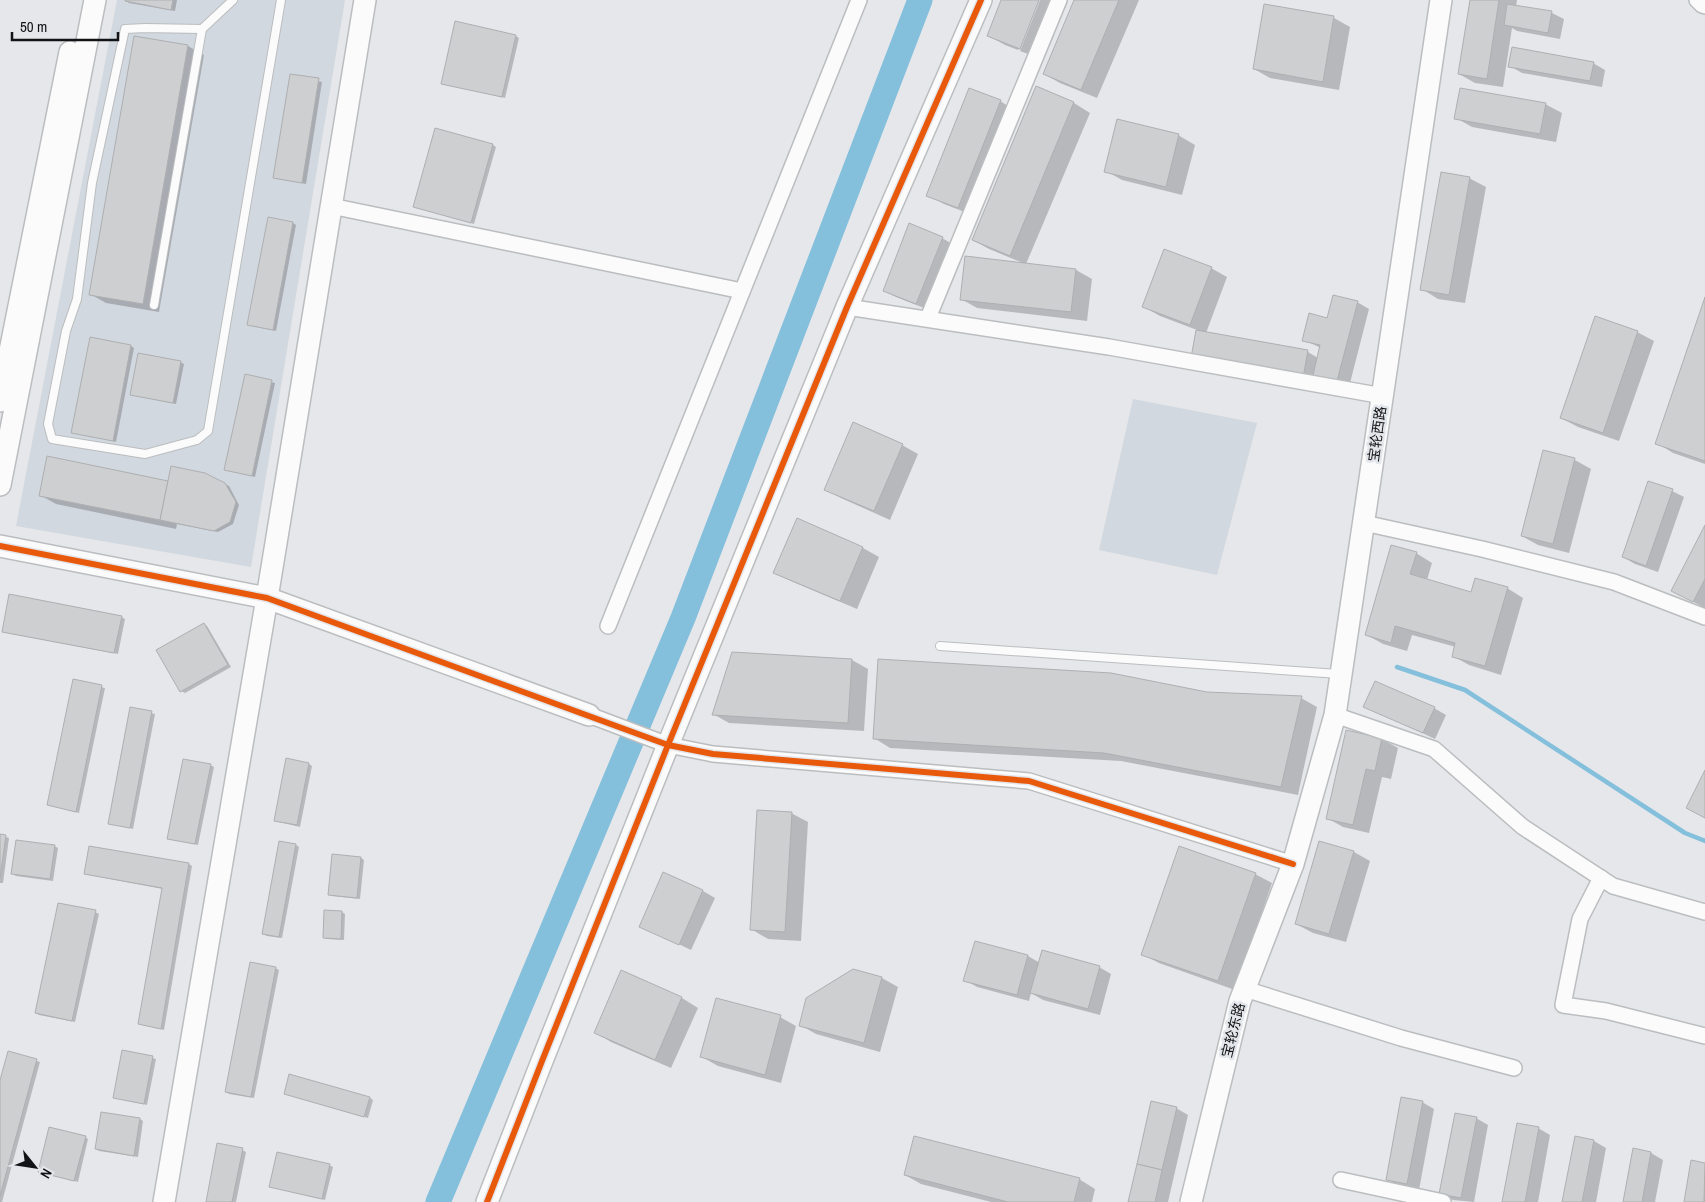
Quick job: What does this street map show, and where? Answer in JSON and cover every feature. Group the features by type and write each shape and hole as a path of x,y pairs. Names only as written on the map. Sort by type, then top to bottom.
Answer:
{"street":[{"path":"0,401 80,0"},
{"path":"0,484 95,0"},
{"path":"164,1202 267,598 365,0"},
{"path":"608,626 859,0"},
{"path":"487,1202 660,743 981,0"},
{"path":"928,318 1059,0"},
{"name":"宝轮西路","path":"1293,864 1335,715 1441,0"},
{"path":"1697,0 1702,6 1705,6"},
{"path":"331,206 742,290"},
{"path":"847,307 1109,347 1383,396"},
{"path":"1364,523 1482,549 1614,582 1705,617"},
{"path":"0,546 267,598 589,715 660,743 713,754 1029,781 1293,864"},
{"path":"1335,715 1434,749 1522,826 1613,886 1705,912"},
{"name":"宝轮东路","path":"1191,1202 1240,1001 1293,864"},
{"path":"1601,878 1580,919 1564,1005 1606,1011 1705,1036"},
{"path":"1245,989 1401,1038 1514,1068"},
{"path":"1341,1180 1443,1202"}],"lane":[{"path":"154,305 202,29 233,0"},
{"path":"202,29 125,29 92,183 77,299 66,331 48,424 52,439 145,454 197,440 208,431 281,0"},
{"path":"940,646 1341,674"}],"shaded area":[{"path":"117,0 345,0 251,567 16,526"},
{"path":"1133,399 1257,423 1217,575 1099,550"}],"building":[{"path":"125,0 173,0 171,10"},
{"path":"1001,0 1039,0 1020,49 987,36"},
{"path":"1074,0 1119,0 1081,90 1043,74"},
{"path":"1470,0 1499,0 1487,79 1458,74"},
{"path":"1264,4 1334,16 1323,82 1253,69"},
{"path":"1507,4 1552,11 1548,33 1504,25"},
{"path":"455,21 516,35 502,97 441,84"},
{"path":"134,36 188,45 143,304 89,295"},
{"path":"1512,47 1594,62 1590,81 1508,67"},
{"path":"290,74 319,78 302,183 273,178"},
{"path":"1036,86 1074,102 1010,256 972,240"},
{"path":"969,88 1001,100 958,208 926,196"},
{"path":"1460,88 1546,103 1540,134 1454,119"},
{"path":"1117,119 1179,134 1166,187 1104,172"},
{"path":"435,128 493,144 471,223 413,207"},
{"path":"1441,172 1470,177 1449,295 1420,290"},
{"path":"268,217 293,222 273,330 247,325"},
{"path":"909,223 943,237 916,304 883,291"},
{"path":"1164,249 1212,267 1190,325 1142,307"},
{"path":"965,256 1076,269 1071,312 960,300"},
{"path":"1333,295 1358,301 1337,381 1313,375 1320,345 1302,341 1309,313 1327,318"},
{"path":"1705,297 1705,461 1655,444"},
{"path":"1595,316 1638,331 1603,433 1560,418"},
{"path":"1196,330 1308,350 1303,378 1191,358"},
{"path":"90,337 131,345 113,441 71,433"},
{"path":"138,353 181,361 173,403 130,395"},
{"path":"245,374 272,380 252,476 224,470"},
{"path":"853,422 903,444 874,511 824,490"},
{"path":"1543,450 1575,458 1553,544 1521,536"},
{"path":"47,456 168,481 160,520 39,496"},
{"path":"171,466 205,473 225,483 236,502 230,522 214,531 160,520"},
{"path":"1648,481 1673,489 1646,566 1622,557"},
{"path":"797,518 863,547 840,601 773,573"},
{"path":"1705,525 1705,579 1693,602 1671,591"},
{"path":"1391,545 1417,552 1410,574 1471,592 1475,578 1508,587 1485,666 1452,657 1455,643 1395,626 1391,643 1365,635"},
{"path":"9,594 122,616 114,653 2,632"},
{"path":"204,623 228,665 180,692 156,650"},
{"path":"732,652 852,659 848,723 712,715"},
{"path":"878,659 1111,673 1207,692 1302,696 1281,787 1104,753 873,739"},
{"path":"73,679 102,685 76,812 47,805"},
{"path":"1375,681 1435,707 1423,733 1363,707"},
{"path":"130,707 152,711 130,828 108,824"},
{"path":"1346,730 1382,738 1375,771 1366,769 1353,825 1326,819"},
{"path":"286,758 309,763 297,825 274,821"},
{"path":"183,759 211,764 195,844 167,839"},
{"path":"1705,770 1705,818 1686,808"},
{"path":"757,810 792,812 785,932 750,930"},
{"path":"0,834 6,835 0,878"},
{"path":"16,840 55,845 50,879 11,874"},
{"path":"279,841 296,844 279,937 262,934"},
{"path":"1319,841 1354,851 1329,934 1295,924"},
{"path":"89,846 189,863 161,1029 138,1024 162,888 84,874"},
{"path":"1179,846 1256,873 1218,981 1141,955"},
{"path":"332,854 361,857 357,898 328,895"},
{"path":"663,872 703,890 679,945 639,927"},
{"path":"58,903 96,910 72,1021 35,1013"},
{"path":"324,910 342,911 341,939 323,938"},
{"path":"975,941 1028,955 1017,995 963,981"},
{"path":"1042,950 1100,966 1088,1009 1030,993"},
{"path":"250,962 276,967 251,1097 225,1092"},
{"path":"853,969 882,977 864,1043 799,1026 806,998"},
{"path":"621,970 682,997 655,1060 594,1033"},
{"path":"716,998 781,1015 765,1075 700,1057"},
{"path":"122,1050 153,1056 144,1104 113,1098"},
{"path":"8,1051 37,1059 0,1196 0,1080"},
{"path":"289,1074 370,1097 364,1117 284,1094"},
{"path":"1401,1097 1423,1101 1407,1184 1386,1180"},
{"path":"1151,1101 1177,1107 1162,1170 1137,1164"},
{"path":"101,1112 140,1118 134,1156 95,1149"},
{"path":"1455,1113 1477,1117 1461,1198 1439,1194"},
{"path":"1517,1123 1539,1127 1525,1202 1502,1202"},
{"path":"49,1127 86,1136 74,1181 38,1172"},
{"path":"914,1136 1080,1178 1074,1202 1008,1202 904,1175"},
{"path":"1575,1136 1594,1140 1582,1202 1562,1202"},
{"path":"217,1143 243,1148 232,1202 206,1202"},
{"path":"1633,1148 1651,1152 1642,1202 1623,1202"},
{"path":"277,1152 330,1164 322,1199 269,1187"},
{"path":"1691,1160 1705,1163 1704,1202 1684,1202"},
{"path":"1137,1164 1162,1170 1155,1202 1128,1202"}],"waterway":[{"path":"438,1202 683,618 920,0"},
{"path":"1397,667 1465,690 1685,833 1705,841"}],"cycle path":[{"path":"487,1202 668,745 847,307 981,0"},
{"path":"0,546 267,598 668,745 713,754 1029,781 1293,864"}]}
